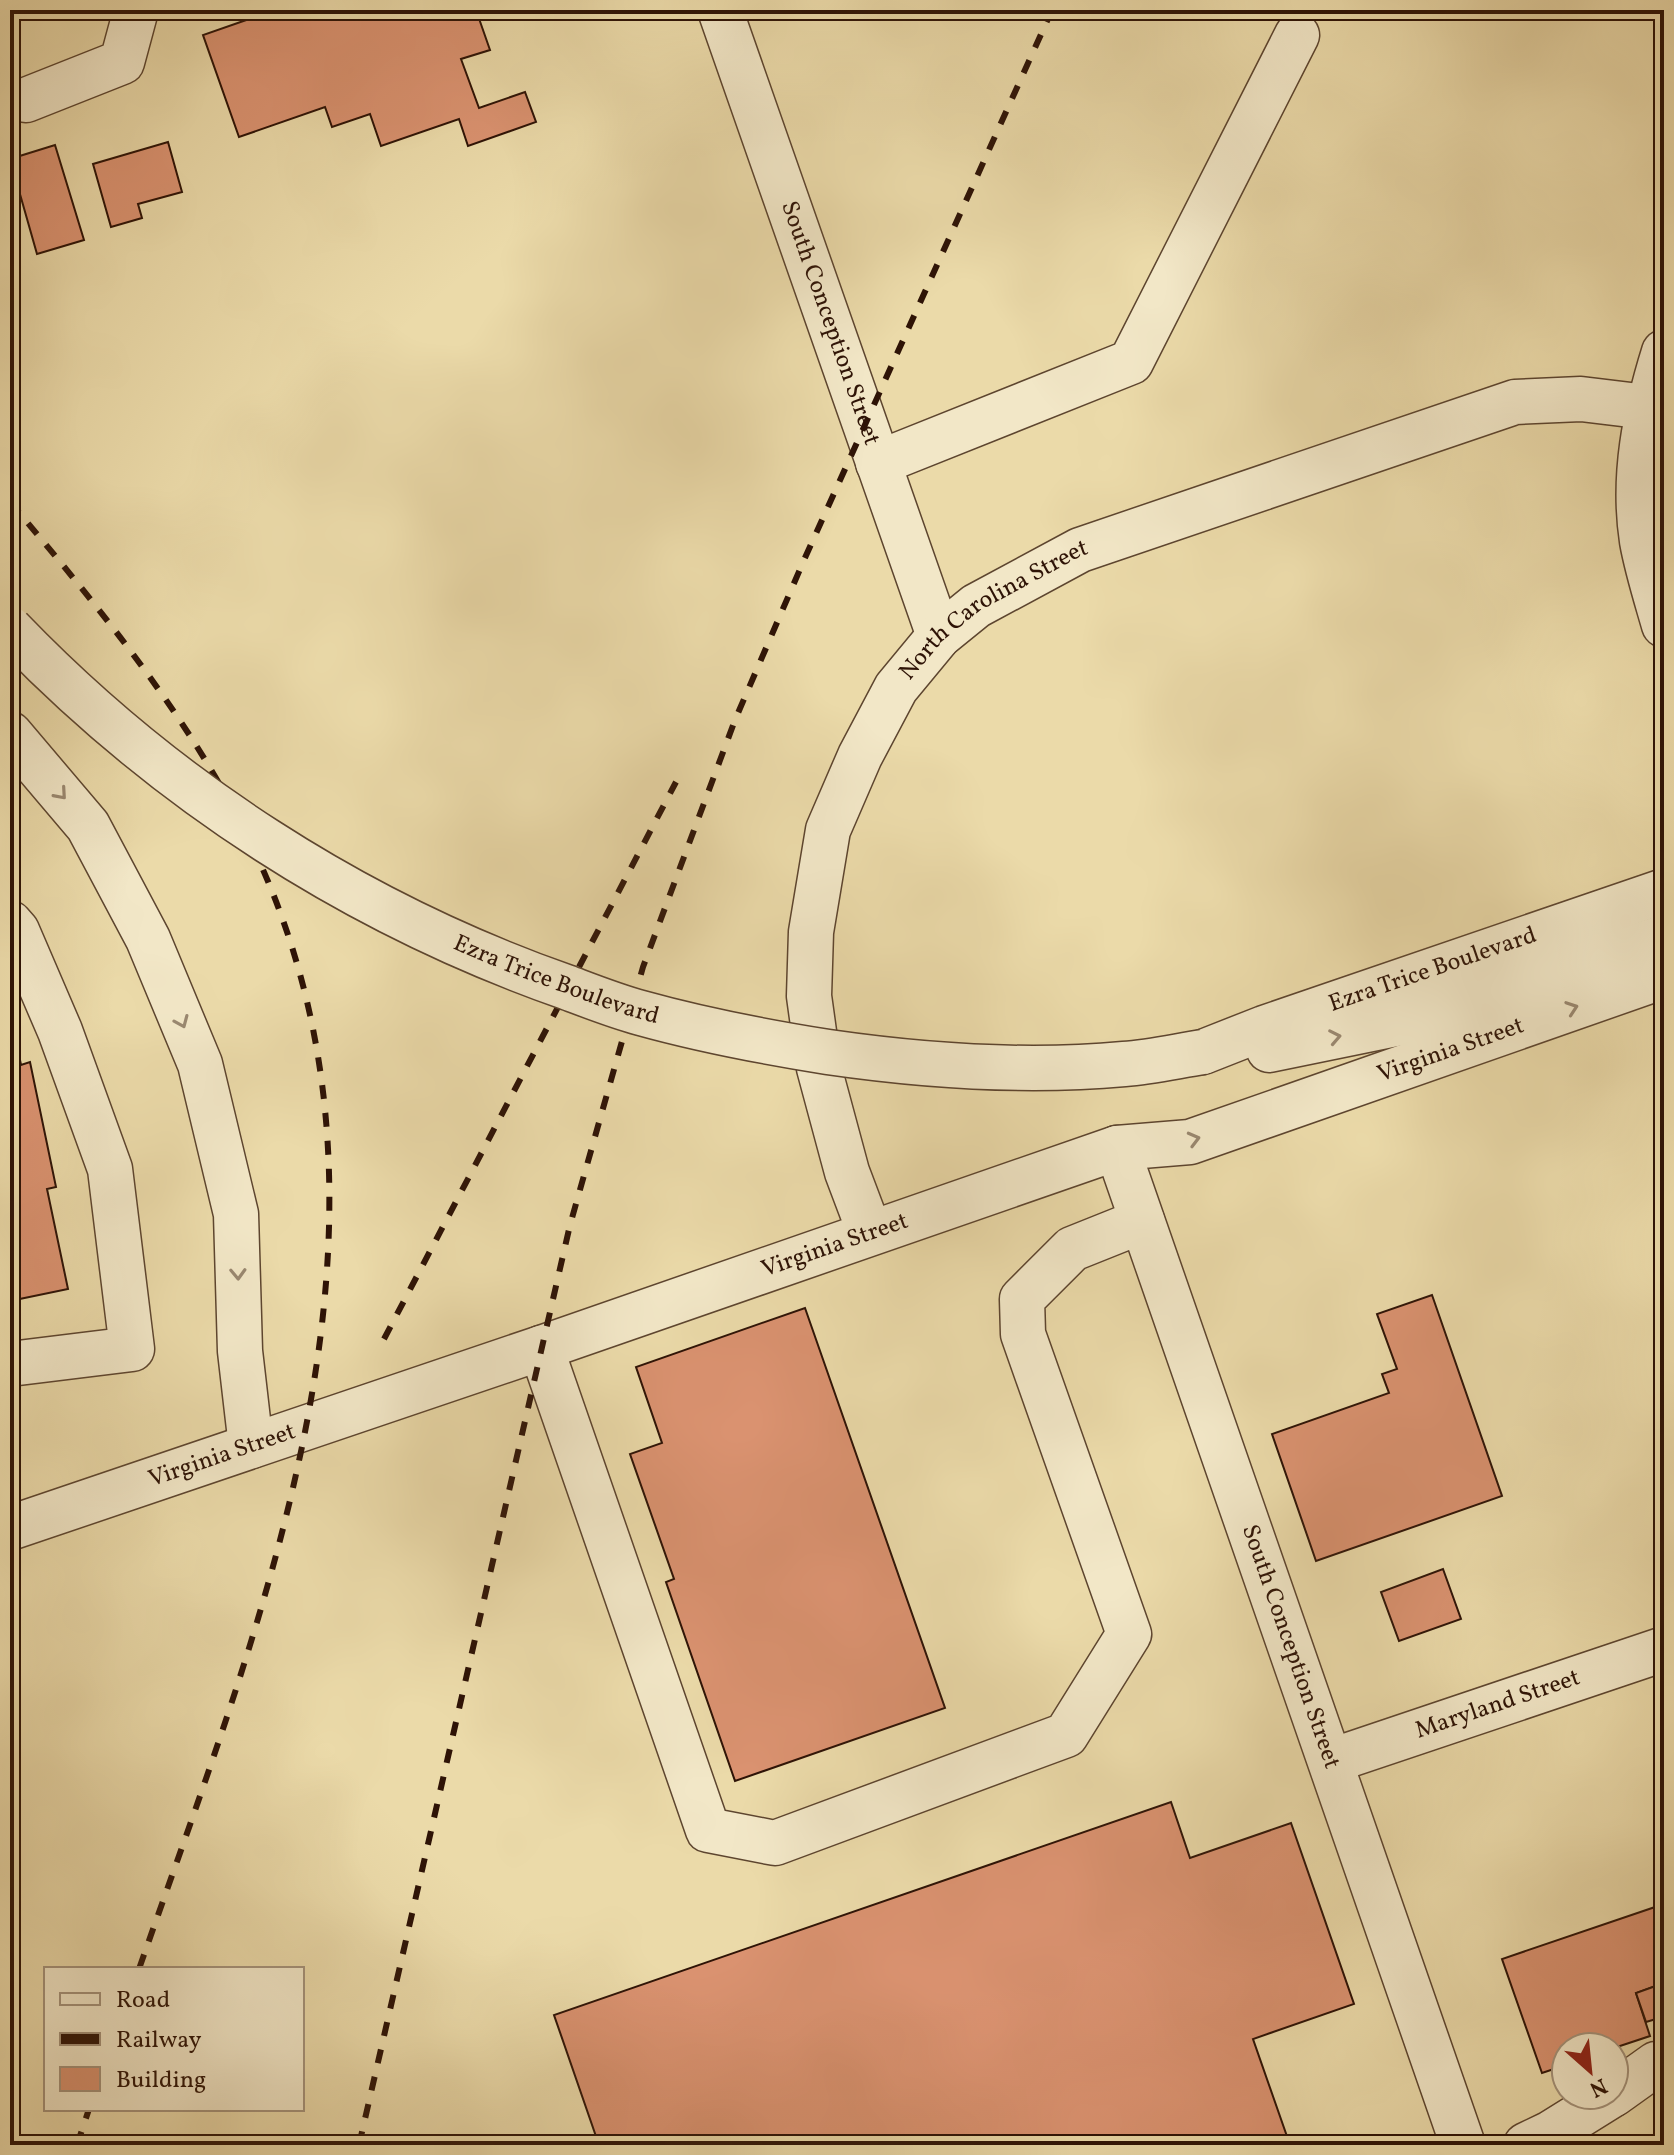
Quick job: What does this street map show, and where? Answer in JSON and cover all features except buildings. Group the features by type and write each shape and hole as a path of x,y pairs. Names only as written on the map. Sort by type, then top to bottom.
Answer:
{"street":[{"path":"26,100 122,62 136,10"},
{"name":"South Conception Street","path":"720,10 939,636"},
{"path":"878,463 1131,362 1297,35"},
{"path":"1664,352 1647,407 1639,461 1642,540 1664,625"},
{"name":"North Carolina Street","path":"870,1233 847,1172 819,1068 809,996 811,932 828,830 896,688 939,636 976,606 1080,550 1515,402 1581,399 1647,407"},
{"name":"Ezra Trice Boulevard","path":"10,629 95,712 212,804 283,852 411,924 525,973 637,1012 755,1041 886,1061 969,1066 1125,1064 1203,1052 1270,1050 1401,1023 1664,937"},
{"path":"10,734 88,826 148,939 200,1064 236,1214 240,1351 251,1446"},
{"name":"Ezra Trice Boulevard","path":"1203,1052 1264,1028 1664,891"},
{"path":"1459,1006 1516,967 1664,915"},
{"path":"10,923 17,931 60,1031 110,1169 132,1349 10,1364"},
{"name":"Virginia Street","path":"10,1528 1117,1148 1190,1142 1664,976"},
{"name":"South Conception Street","path":"1117,1148 1463,2145"},
{"path":"541,1348 708,1830 775,1843 1066,1735 1129,1634 1023,1334 1022,1299 1072,1249 1142,1221"},
{"name":"Maryland Street","path":"1331,1761 1664,1649"},
{"path":"1630,2082 1656,2064"},
{"path":"1526,2145 1586,2111"}],"railway":[{"path":"359,2145 570,1225 643,967 735,720 1052,10"},
{"path":"10,502 101,612 158,688 234,810 294,954 324,1100 328,1246 312,1393 280,1539 238,1685 140,1967"},
{"path":"384,1339 676,782"},
{"path":"77,2145 88,2111"}]}
